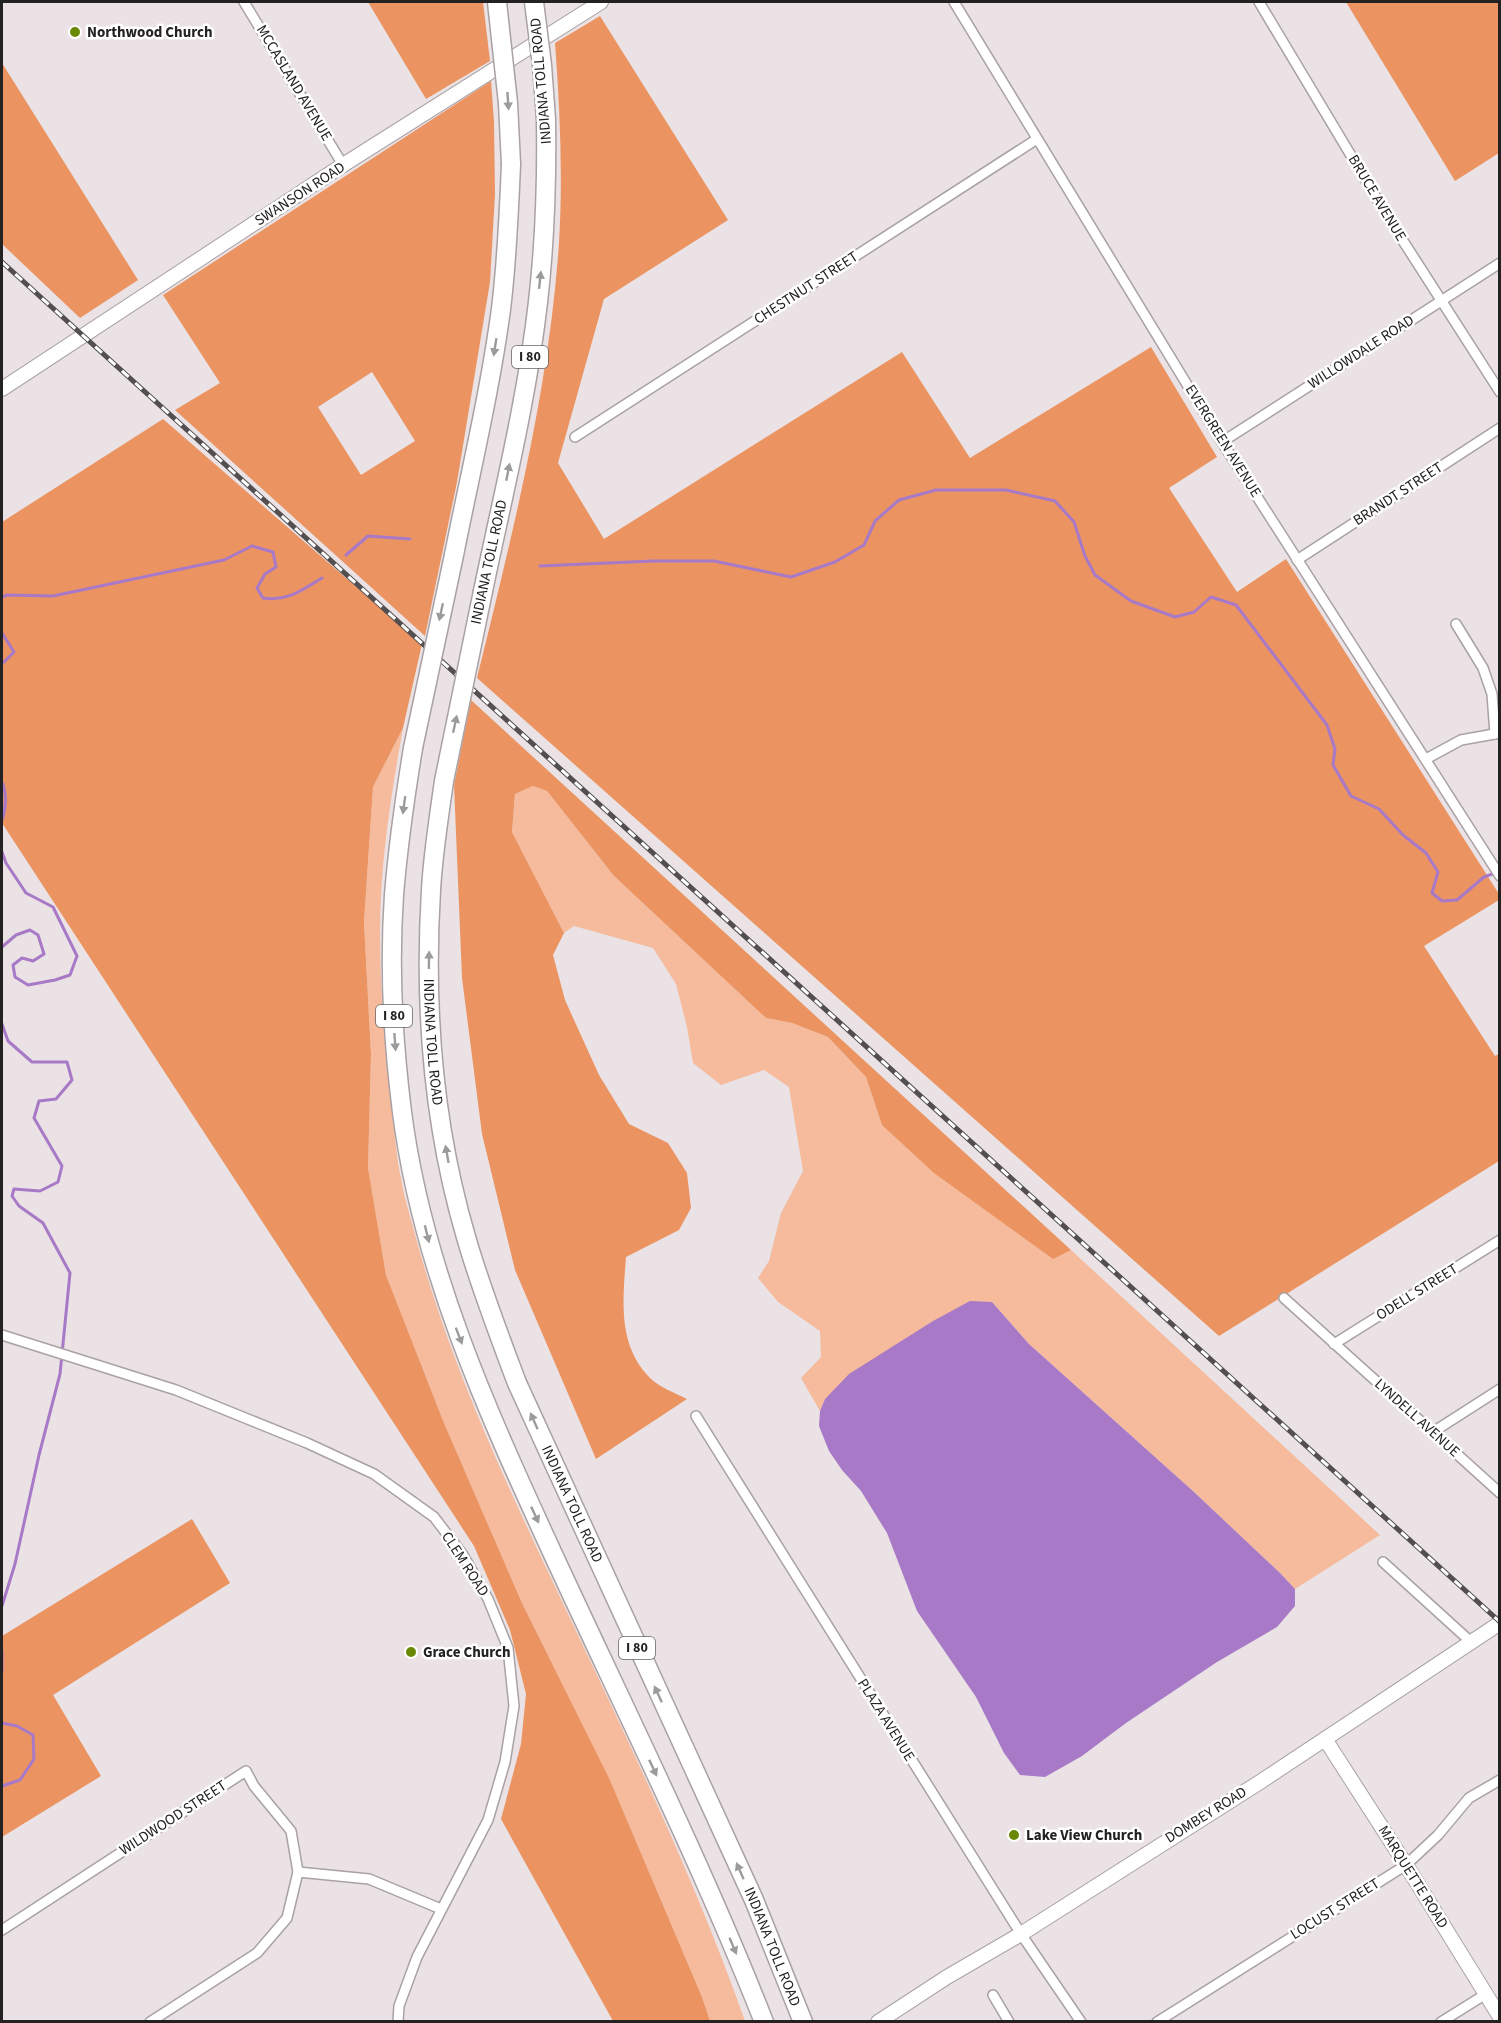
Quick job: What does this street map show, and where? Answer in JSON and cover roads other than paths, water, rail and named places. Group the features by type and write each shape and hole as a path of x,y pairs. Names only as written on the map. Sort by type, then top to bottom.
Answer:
{"highway":[{"name":"I 80","path":"497,2 508,103 511,164 508,241 501,309 490,378 413,748 400,833 394,899 392,972 402,1114 430,1249 455,1326 489,1411 712,1897 764,2020"},
{"name":"INDIANA TOLL ROAD","path":"534,2 546,119 547,176 544,239 538,305 524,393 444,781 431,889 429,968 431,1026 438,1102 450,1172 465,1236 517,1383 754,1900 803,2022"}],"street":[{"name":"MCCASLAND AVENUE","path":"244,2 344,165"},
{"name":"SWANSON ROAD","path":"2,389 344,165 601,2"},
{"name":"EVERGREEN AVENUE","path":"954,2 1222,442 1500,876"},
{"name":"BRUCE AVENUE","path":"1258,2 1441,301 1500,392"},
{"name":"CHESTNUT STREET","path":"575,437 1037,139"},
{"name":"WILLOWDALE ROAD","path":"1222,442 1500,263"},
{"name":"BRANDT STREET","path":"1297,560 1500,428"},
{"path":"1426,759 1461,740 1497,733 1492,694 1483,668 1456,624"},
{"name":"ODELL STREET","path":"1334,1344 1500,1240"},
{"name":"LYNDELL AVENUE","path":"1284,1298 1500,1493"},
{"name":"CLEM ROAD","path":"2,1335 176,1390 307,1443 375,1474 434,1517 463,1555 488,1599 507,1648 514,1706 505,1762 488,1820 417,1957 399,2006 398,2022"},
{"path":"1433,1432 1500,1389"},
{"name":"PLAZA AVENUE","path":"696,1416 1020,1934 1081,2022"},
{"path":"1383,1562 1471,1642"},
{"name":"DOMBEY ROAD","path":"878,2022 1325,1739 1500,1623"},
{"name":"MARQUETTE ROAD","path":"1325,1739 1500,2017"},
{"name":"WILDWOOD STREET","path":"2,1930 246,1770 254,1786 291,1831 298,1872"},
{"name":"LOCUST STREET","path":"1157,2022 1406,1865 1438,1835 1469,1798 1500,1780"},
{"path":"150,2022 257,1953 287,1918 298,1872 369,1879 441,1909"},
{"path":"1441,2022 1486,1994"},
{"path":"993,1995 1009,2022"}],"waterway":[{"path":"540,566 714,561 791,577 835,562 864,545 875,521 899,500 936,490 1006,490 1055,501 1074,522 1085,556 1095,575 1131,601 1175,617 1194,612 1211,597 1236,605 1327,725 1335,749 1333,765 1351,796 1379,809 1403,835 1426,853 1438,872 1432,893 1442,901 1457,900 1484,877 1495,873"},
{"path":"346,555 368,536 410,539"},
{"path":"2,597 7,595 53,596 224,560 252,546 273,552 276,567 265,574 257,588 263,598 287,597 322,578"},
{"path":"2,633 14,652 2,663"},
{"path":"2,782 5,791 2,820"},
{"path":"2,852 6,863 26,893 53,907 77,956 70,975 28,985 15,977 13,965 22,958 33,961 44,954 38,935 30,930 16,935 2,947"},
{"path":"2,1024 8,1041 32,1062 67,1062 72,1080 56,1099 39,1101 34,1118 62,1166 58,1182 40,1191 14,1189 12,1196 19,1206 43,1223 70,1273 60,1374 15,1564 2,1606"},
{"path":"2,1651 2,1671"},
{"path":"2,1723 17,1726 33,1735 34,1759 20,1780 2,1786"}],"railway":[{"path":"2,262 1500,1622"}],"place":[{"name":"Northwood Church","path":"75,32"},
{"name":"Grace Church","path":"411,1652"},
{"name":"Lake View Church","path":"1014,1835"}]}
